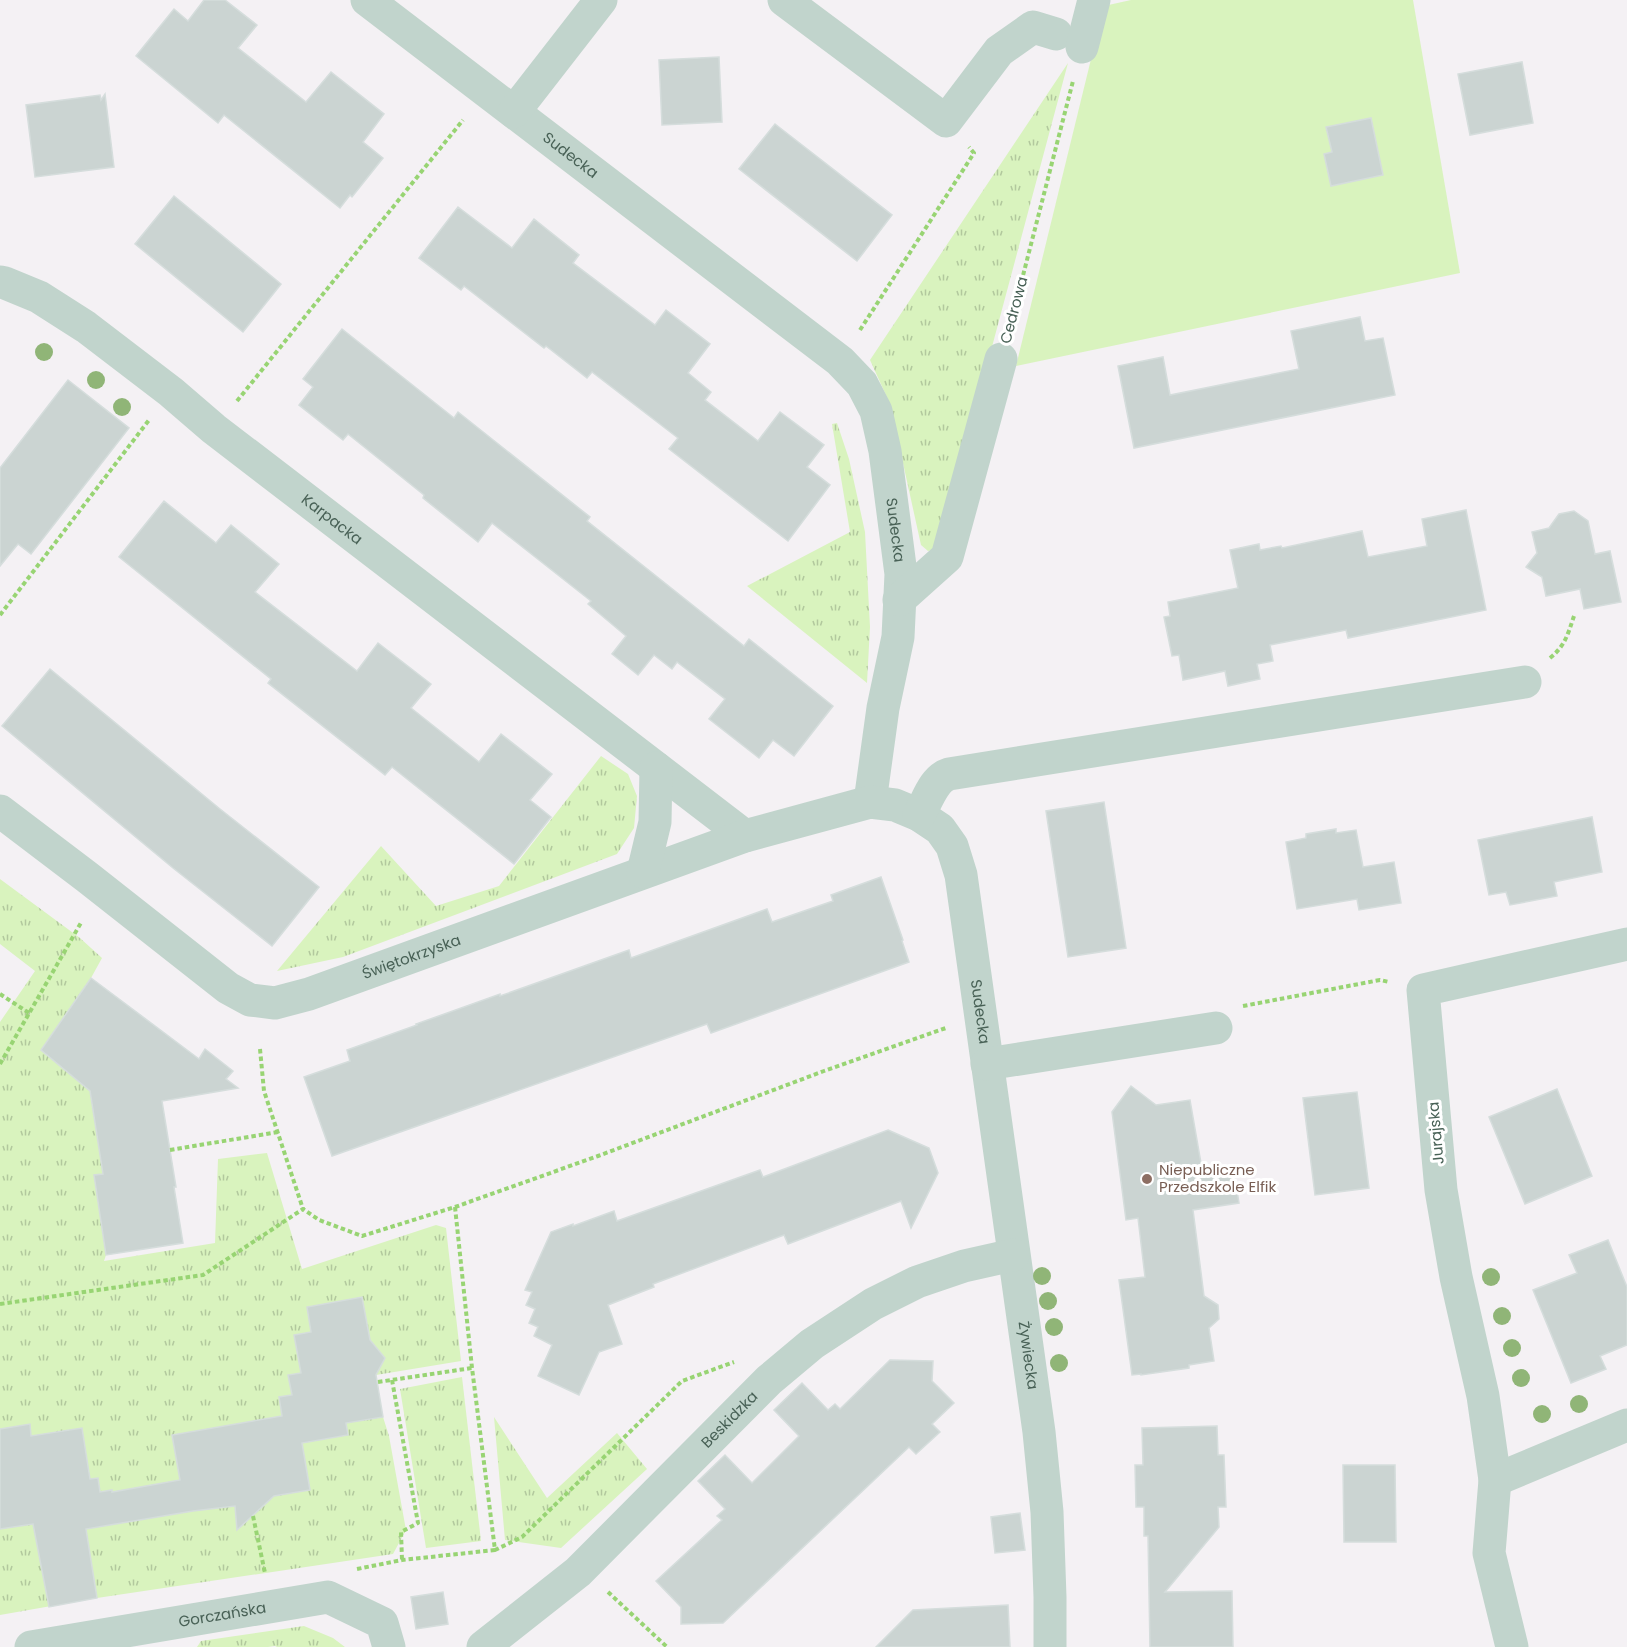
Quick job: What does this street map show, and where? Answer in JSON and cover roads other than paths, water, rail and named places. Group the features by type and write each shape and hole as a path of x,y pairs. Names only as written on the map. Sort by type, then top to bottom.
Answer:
{"street":[{"name":"Sudecka","path":"367,0 840,361 862,384 876,411 885,451 901,574 898,637 883,708 870,802 895,805 920,815 940,829 952,846 961,875 987,1064"},
{"path":"514,112 601,0"},
{"path":"784,0 946,121 999,51 1033,27 1069,41 1094,0"},
{"name":"Karpacka","path":"0,282 39,297 86,327 171,392 214,429 745,836"},
{"name":"Cedrowa","path":"899,600 947,557 1001,359"},
{"path":"920,815 937,782 949,774 1525,682"},
{"path":"643,872 655,822 656,768"},
{"name":"Świętokrzyska","path":"0,812 87,876 228,988 250,1000 275,1003 309,994 745,836 870,802"},
{"name":"Jurajska","path":"1512,1647 1489,1553 1495,1480 1482,1396 1440,1190 1423,990 1627,944"},
{"path":"987,1064 1216,1028"},
{"name":"Żywiecka","path":"987,1064 1039,1432 1047,1512 1050,1647"},
{"name":"Beskidzka","path":"483,1647 578,1572 769,1380 812,1344 873,1304 917,1282 964,1266 1013,1255"},
{"path":"1495,1480 1627,1425"},
{"name":"Gorczańska","path":"31,1647 328,1597 382,1623 389,1647"}],"place":[{"name":"Niepubliczne Przedszkole Elfik","path":"1147,1179"}]}
